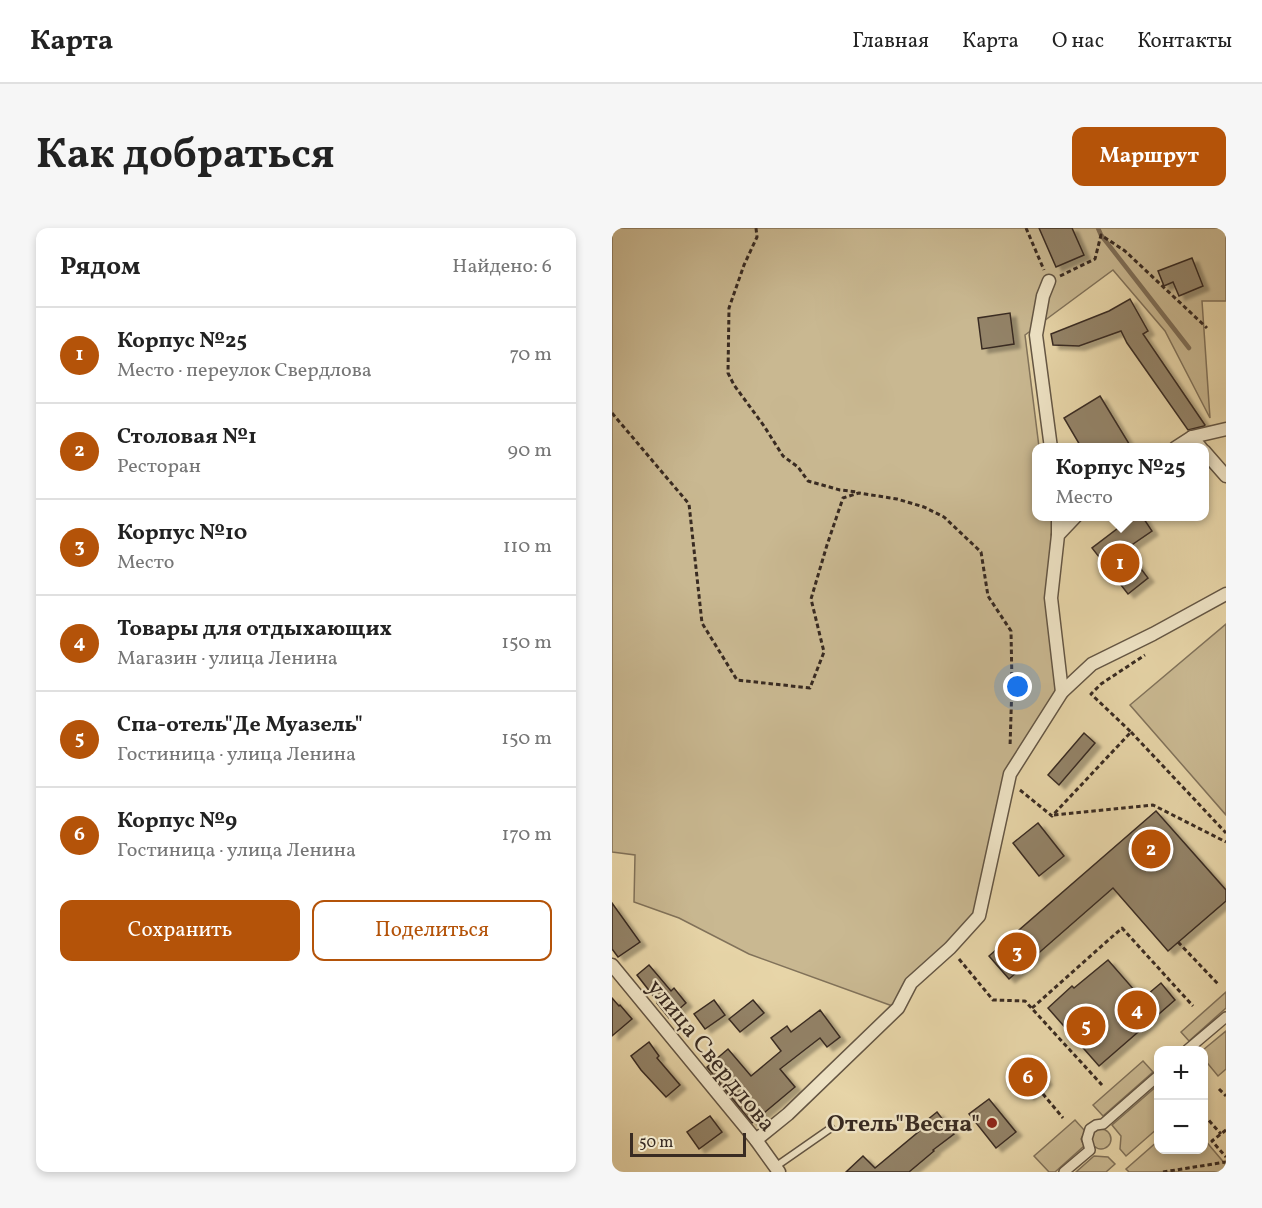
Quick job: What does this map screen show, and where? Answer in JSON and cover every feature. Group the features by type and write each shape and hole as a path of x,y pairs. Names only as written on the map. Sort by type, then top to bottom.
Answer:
{"street":[{"path":"1049,281 1043,296 1036,335 1051,443"},
{"path":"1182,443 1192,437 1226,429"},
{"path":"1192,437 1197,443"},
{"path":"1209,457 1226,476"},
{"path":"1058,521 1051,598 1062,692"},
{"path":"1058,535 1071,521"},
{"path":"756,1140 788,1114 898,1008 911,983 950,948 979,916 1010,774 1062,692 1092,664 1226,594"},
{"name":"улица Свердлова","path":"612,965 756,1140 774,1170"},
{"path":"1192,1046 1226,1017"},
{"path":"1064,1172 1090,1150 1087,1139 1090,1129 1103,1124 1154,1079"}],"lane":[{"path":"774,1170 831,1128"}],"path":[{"path":"756,228 757,237 744,265 729,308 728,373 783,456 798,467 808,481 840,490 897,499 924,507 944,517 981,552 988,596 1011,631 1010,746"},
{"path":"1026,228 1049,281 1095,259 1101,235 1125,251 1207,328"},
{"path":"612,413 689,504 702,623 737,680 810,688 824,652 811,599 843,498 859,493"},
{"path":"1150,651 1101,684 1091,694 1131,732 1226,833"},
{"path":"1052,816 1131,732"},
{"path":"1009,781 1052,816 1153,805 1226,842"},
{"path":"1032,1008 1122,928 1193,1006"},
{"path":"1178,942 1218,984"},
{"path":"950,948 993,1000 1025,1001 1102,1085"},
{"path":"1038,1088 1063,1118"},
{"path":"1219,1089 1226,1096"},
{"path":"1208,1120 1221,1134"},
{"path":"1226,1130 1212,1141 1226,1157"},
{"path":"1163,1172 1226,1162"}],"shaded area":[{"path":"612,228 1226,228 1226,301 1202,301 1210,418 1165,331 1113,270 1025,335 1038,443 1032,443 1032,521 1054,521 1051,598 1062,692 1010,774 979,916 911,983 898,1008 749,954 679,918 634,902 635,855 612,852"},
{"path":"1226,624 1226,815 1130,705"},
{"path":"1226,992 1226,1008 1189,1041 1181,1032"},
{"path":"1226,1031 1226,1069 1218,1076 1208,1064 1208,1046"},
{"path":"1143,1061 1153,1072 1103,1116 1093,1105"},
{"path":"1154,1088 1154,1132 1126,1156 1120,1149 1121,1136 1112,1125"},
{"path":"1075,1120 1085,1131 1081,1139 1084,1146 1055,1172 1049,1172 1034,1156"},
{"path":"1101,1129 1108,1132 1111,1139 1108,1146 1101,1149 1094,1146 1091,1139 1094,1132"},
{"path":"1154,1144 1154,1154 1208,1154 1208,1144 1226,1165 1226,1172 1129,1172 1126,1169"},
{"path":"1094,1156 1108,1157 1115,1164 1106,1172 1076,1172"}],"building":[{"path":"1039,228 1072,228 1084,255 1056,267"},
{"path":"1192,258 1203,286 1179,296 1173,282 1164,286 1158,271"},
{"path":"1130,299 1148,331 1143,334 1204,426 1188,430 1121,331 1079,346 1053,345 1051,334 1109,311"},
{"path":"1010,313 1014,344 982,349 978,318"},
{"path":"1100,396 1129,443 1079,443 1064,418"},
{"path":"1127,521 1145,521 1152,531 1126,549 1148,578 1128,594 1092,548"},
{"path":"1084,733 1095,743 1059,785 1048,775"},
{"path":"1156,811 1226,890 1226,901 1168,951 1113,888 1009,979 989,956"},
{"path":"1038,823 1064,856 1039,876 1013,843"},
{"path":"612,903 640,942 618,957 612,949"},
{"path":"1108,960 1142,999 1161,983 1175,1000 1099,1066 1048,1008 1072,986 1074,988"},
{"path":"649,965 671,991 674,988 686,1003 669,1018 637,975"},
{"path":"612,998 632,1019 612,1036"},
{"path":"714,1000 725,1015 705,1029 694,1014"},
{"path":"753,1000 764,1013 740,1032 729,1019"},
{"path":"820,1010 840,1037 827,1047 820,1038 780,1069 795,1087 752,1123 707,1067 728,1049 751,1076 781,1051 771,1038 787,1026 791,1032"},
{"path":"649,1042 659,1056 657,1058 680,1085 666,1097 631,1056"},
{"path":"1027,1059 1046,1081 1028,1096 1009,1074"},
{"name":"Отель\"Весна\"","path":"989,1099 1016,1132 996,1148 969,1114"},
{"path":"937,1112 954,1134 909,1172 846,1172 863,1156 875,1168 923,1128 921,1125"},
{"path":"710,1116 722,1132 699,1149 687,1132"}],"waterway":[{"path":"1098,228 1101,235 1189,348"}],"place":[{"name":"Корпус №25","path":"1120,563"},
{"name":"Столовая №1","path":"1151,849"},
{"name":"Корпус №10","path":"1017,952"},
{"name":"Товары для отдыхающих","path":"1137,1010"},
{"name":"Спа-отель\"Де Муазель\"","path":"1086,1026"},
{"name":"Корпус №9","path":"1028,1077"},
{"name":"Отель\"Весна\"","path":"992,1123"}]}
